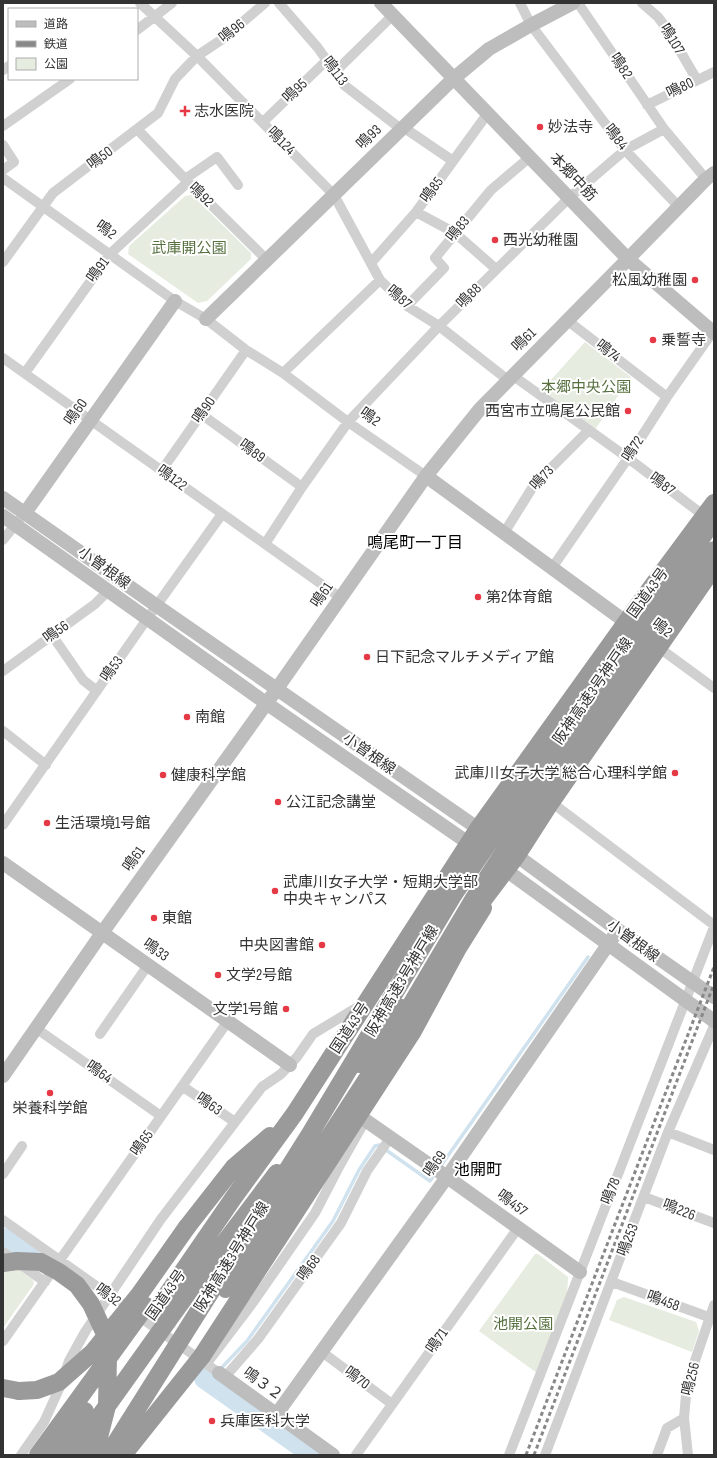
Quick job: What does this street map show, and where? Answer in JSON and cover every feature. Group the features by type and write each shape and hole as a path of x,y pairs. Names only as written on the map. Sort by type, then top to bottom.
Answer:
{"highway":[{"name":"国道43号","path":"72,1455 156,1313 188,1251 234,1197 296,1113 474,836 648,592 712,515"},
{"name":"阪神高速3号神戸線","path":"108,1455 310,1134 452,897 712,515"},
{"name":"阪神高速3号神戸線","path":"113,1455 135,1420 302,1179 367,1078 473,900 528,815 714,550"},
{"name":"国道43号","path":"54,1455 156,1313 213,1258 506,870 551,802 714,567"},
{"path":"123,1455 202,1356 413,1031 458,948 506,870"},
{"path":"3,1388 19,1392 37,1390 59,1382 76,1368 93,1352 119,1321 187,1227 234,1167 296,1113"},
{"path":"85,1455 175,1329 278,1172"},
{"path":"3,1263 17,1261 41,1262 59,1272 77,1285 91,1304 104,1332 108,1357 107,1406 98,1441 91,1455"},
{"path":"38,1455 156,1313"}],"street":[{"name":"鳴124","path":"140,3 197,56 334,195 380,280"},
{"path":"138,29 172,3"},
{"name":"鳴96","path":"197,56 224,38 265,3"},
{"name":"鳴113","path":"279,3 318,48 344,85 402,128 453,161"},
{"name":"本郷中筋","path":"381,3 628,259 713,332"},
{"name":"鳴84","path":"520,3 531,25 625,150 679,206"},
{"name":"鳴93","path":"206,319 266,259 453,79 489,49 574,3"},
{"name":"鳴82","path":"578,3 664,129"},
{"name":"鳴107","path":"642,3 658,17 669,32 697,80"},
{"path":"335,72 393,15"},
{"name":"鳴50","path":"3,262 42,206 53,193 138,130 158,113 175,79 197,56"},
{"name":"鳴95","path":"263,122 327,60"},
{"name":"鳴80","path":"647,105 714,72"},
{"path":"3,126 69,80"},
{"name":"鳴85","path":"371,263 416,212 488,113"},
{"path":"664,129 710,176"},
{"name":"鳴88","path":"265,544 302,487 348,422 439,326 568,198 625,150 664,129"},
{"name":"鳴92","path":"138,130 266,259"},
{"path":"3,145 14,162 3,170"},
{"path":"186,180 217,157 238,184"},
{"name":"鳴83","path":"407,306 444,268 435,258 490,190 530,157"},
{"name":"鳴61","path":"3,1076 37,1029 102,933 276,690 426,476 480,409 710,176"},
{"name":"鳴2","path":"3,178 175,301 206,319 246,350 283,373 348,422 426,476 552,568 714,688"},
{"name":"鳴91","path":"25,373 110,254 186,180"},
{"path":"416,212 455,233 496,269"},
{"name":"鳴87","path":"283,373 380,280 407,306 439,326 510,378 589,430 712,515"},
{"name":"鳴60","path":"3,540 9,520 25,513 175,301"},
{"name":"鳴74","path":"568,321 667,397"},
{"name":"鳴72","path":"552,568 628,458 667,397 713,332"},
{"name":"鳴90","path":"162,470 246,350"},
{"name":"鳴122","path":"3,358 341,598"},
{"name":"鳴89","path":"202,414 302,487"},
{"name":"鳴73","path":"504,533 534,485 589,430"},
{"name":"小曽根線","path":"3,498 276,690 474,836 506,870 714,1020"},
{"name":"鳴53","path":"3,825 222,514"},
{"name":"小曽根線","path":"9,520 266,703 474,836 517,855 618,930 714,996"},
{"name":"鳴56","path":"3,671 95,604 108,591"},
{"path":"52,635 83,680 97,690"},
{"path":"3,731 46,765"},
{"path":"551,802 714,926"},
{"name":"鳴33","path":"3,863 290,1065"},
{"path":"216,1371 254,1301 315,1213 383,1087 426,1022 506,870"},
{"name":"鳴78","path":"509,1455 714,926"},
{"name":"鳴69","path":"276,1415 322,1352 441,1172 618,930"},
{"path":"100,1034 148,965"},
{"path":"21,1455 44,1422 59,1389 69,1361 96,1316 162,1219 235,1122 262,1087 281,1074 298,1057 313,1034 368,1001"},
{"name":"鳴65","path":"45,1281 228,1021"},
{"name":"鳴253","path":"545,1455 668,1132 714,1026"},
{"name":"鳴64","path":"37,1029 161,1116"},
{"name":"鳴63","path":"182,1086 235,1122"},
{"name":"鳴457","path":"365,1120 386,1144 441,1172 580,1272"},
{"path":"668,1132 714,1150"},
{"name":"鳴68","path":"216,1371 258,1339 341,1223 367,1171 386,1144"},
{"path":"3,1174 22,1146"},
{"name":"鳴226","path":"644,1196 714,1223"},
{"name":"鳴32","path":"3,1220 107,1299 216,1371"},
{"name":"鳴71","path":"356,1455 518,1228"},
{"path":"3,1252 45,1281 3,1341"},
{"name":"鳴458","path":"612,1282 712,1318"},
{"name":"鳴256","path":"688,1455 684,1418 687,1384 712,1318 714,1305"},
{"name":"鳴70","path":"322,1352 392,1404"},
{"name":"鳴３２","path":"216,1371 333,1455"},
{"path":"657,1455 667,1428 684,1418"}],"green space":[{"name":"武庫開公園","path":"192,195 251,253 251,259 207,301 198,303 128,254 129,246 185,196"},
{"name":"本郷中央公園","path":"585,342 631,377 594,431 541,391"},
{"name":"池開公園","path":"535,1254 538,1254 568,1277 567,1296 537,1373 479,1331"},
{"path":"3,1258 33,1280 34,1284 3,1328"},
{"path":"624,1297 696,1322 699,1331 692,1352 609,1320 617,1300"}],"waterway":[{"path":"440,1167 588,957"},
{"path":"209,1381 247,1341 333,1221 359,1170 375,1146 379,1145 430,1181 436,1172"},
{"path":"3,1239 30,1258"},
{"path":"205,1378 314,1455"}],"railway":[{"path":"526,1455 714,967"},
{"path":"534,1455 714,984"}],"place":[{"name":"志水医院","path":"185,111"},
{"name":"妙法寺","path":"540,127"},
{"name":"西光幼稚園","path":"495,240"},
{"name":"松風幼稚園","path":"695,280"},
{"name":"乗誓寺","path":"653,340"},
{"name":"西宮市立鳴尾公民館","path":"628,411"},
{"name":"第2体育館","path":"478,597"},
{"name":"日下記念マルチメディア館","path":"367,657"},
{"name":"南館","path":"187,717"},
{"name":"武庫川女子大学 総合心理科学館","path":"675,773"},
{"name":"健康科学館","path":"163,775"},
{"name":"公江記念講堂","path":"278,802"},
{"name":"生活環境1号館","path":"47,823"},
{"name":"武庫川女子大学・短期大学部 中央キャンパス","path":"275,891"},
{"name":"東館","path":"154,918"},
{"name":"中央図書館","path":"322,945"},
{"name":"文学2号館","path":"218,975"},
{"name":"文学1号館","path":"286,1009"},
{"name":"栄養科学館","path":"50,1093"},
{"name":"兵庫医科大学","path":"212,1421"}],"district":[{"name":"鳴尾町一丁目","path":"415,543"},
{"name":"池開町","path":"478,1170"}]}
